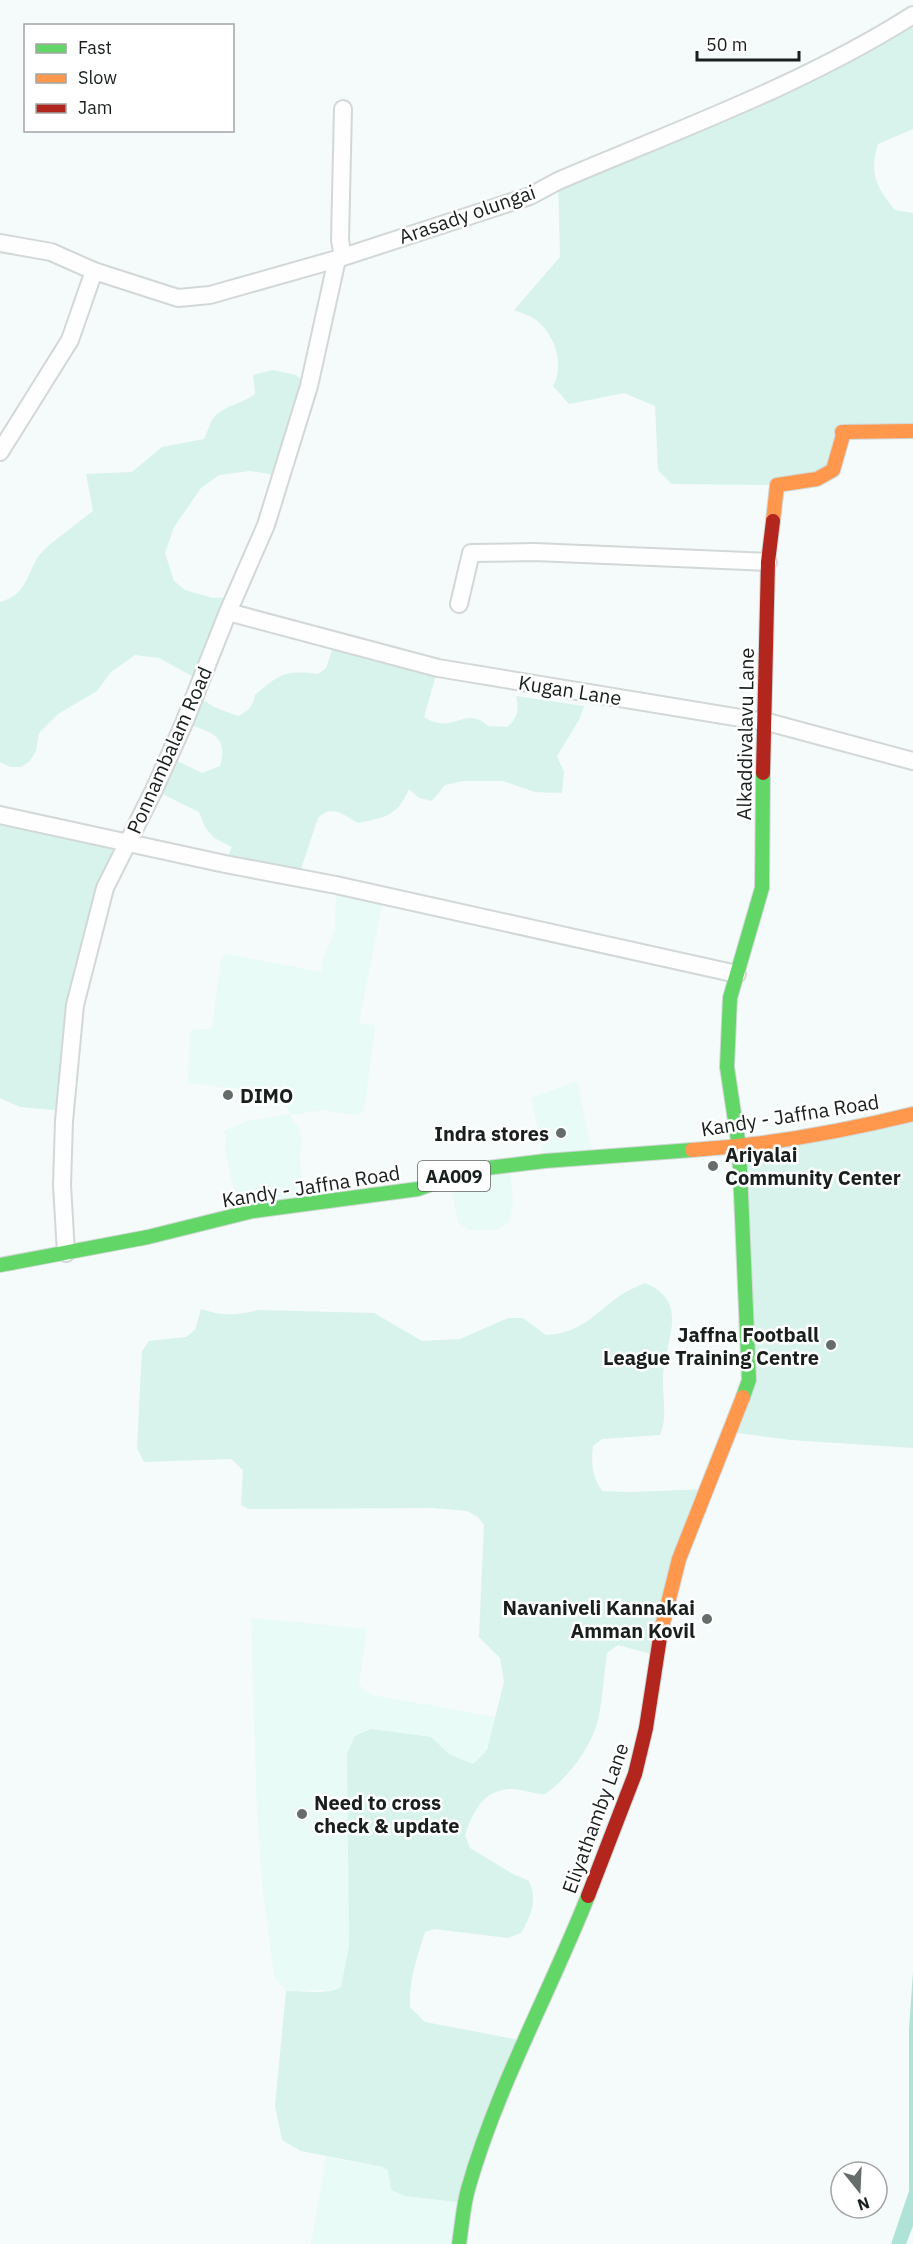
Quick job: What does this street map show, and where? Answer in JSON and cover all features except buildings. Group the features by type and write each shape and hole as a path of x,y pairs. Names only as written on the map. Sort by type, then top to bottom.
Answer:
{"main road":[{"name":"Alkaddivalavu Lane","path":"739,1147 727,1067 730,998 762,888 768,562 777,485 818,479 833,470 843,432 913,431"},
{"name":"Kandy - Jaffna Road","path":"0,1265 148,1237 254,1211 418,1189 471,1170 545,1161 739,1147 852,1129 913,1114"},
{"name":"Eliyathamby Lane","path":"459,2244 467,2192 492,2114 570,1941 635,1774 643,1749 660,1638 671,1586 692,1525 741,1406 749,1380 739,1147"}],"street":[{"name":"Arasady olungai","path":"0,243 51,252 94,271 178,298 210,296 531,196 558,180 743,102 857,49 913,15"},
{"name":"Ponnambalam Road","path":"66,1253 62,1185 64,1121 75,1005 105,888 185,721 228,612 266,525 309,386 340,257 343,108"},
{"path":"0,452 70,340 94,271"},
{"path":"459,604 471,553 535,552 768,562"},
{"name":"Kugan Lane","path":"228,612 438,668 764,722 913,761"},
{"path":"0,814 127,843 336,885 737,974"}],"shaded area":[{"path":"913,15 913,129 878,144 874,172 879,187 895,210 913,213 913,431 843,432 833,470 777,485 672,484 658,470 655,406 624,393 569,404 553,386 558,360 553,341 543,326 534,318 514,310 560,257 558,181 743,102"},
{"path":"273,370 296,375 309,386 279,484 270,474 250,471 219,475 201,488 174,527 165,553 174,581 185,590 213,598 235,597 201,681 159,658 135,655 111,672 97,691 58,714 39,733 36,751 30,761 21,767 10,767 0,762 0,602 10,598 23,587 44,550 93,511 86,474 132,472 162,447 204,439 216,415 255,394 253,375"},
{"path":"335,641 438,668 424,717 434,722 443,723 472,718 488,726 507,727 517,713 516,696 584,706 579,720 557,756 564,772 562,793 535,792 503,781 463,781 445,785 432,801 419,798 409,789 400,805 383,817 358,823 333,811 318,818 298,878 225,864 232,847 214,838 205,827 199,812 154,790 169,757 202,773 220,766 222,747 215,736 184,723 195,695 214,707 238,716 249,708 255,695 277,678 290,673 318,674 326,668"},
{"path":"0,815 127,843 75,1005 64,1111 20,1107 0,1098"},
{"path":"336,885 384,897 359,1023 374,1025 375,1029 364,1111 357,1115 321,1110 290,1115 300,1130 302,1142 300,1155 302,1196 239,1215 225,1149 224,1131 248,1121 290,1114 282,1098 270,1092 188,1083 190,1033 193,1029 212,1029 221,958 227,954 321,972 324,956 335,931"},
{"path":"577,1081 593,1158 545,1161 531,1098"},
{"name":"Jaffna Football League Training Centre","path":"913,1114 913,1448 791,1440 729,1432 741,1406 739,1147"},
{"path":"510,1171 513,1202 509,1223 495,1230 469,1230 458,1223 449,1178"},
{"path":"645,1283 659,1291 668,1300 671,1311 672,1323 663,1376 662,1428 660,1435 602,1439 593,1446 594,1475 602,1491 706,1489 658,1656 618,1645 607,1653 596,1727 588,1746 568,1773 545,1794 508,1789 491,1794 479,1805 471,1819 465,1835 470,1848 529,1881 533,1895 530,1914 521,1933 508,1938 434,1929 425,1932 412,1978 410,2007 425,2022 525,2041 465,2203 405,2196 391,2190 388,2170 383,2167 301,2151 282,2140 275,2106 286,1991 323,1992 341,1987 349,1946 347,1754 355,1736 371,1729 431,1737 449,1754 473,1764 487,1750 504,1682 500,1658 479,1637 484,1525 478,1517 467,1511 433,1508 249,1509 241,1505 243,1470 231,1459 144,1462 137,1448 142,1351 149,1341 186,1337 195,1330 201,1309 229,1314 258,1310 374,1313 422,1341 460,1339 508,1318 523,1318 546,1335 580,1326 624,1293"},
{"path":"251,1618 367,1629 359,1685 371,1695 496,1717 487,1750 473,1764 449,1754 431,1737 349,1900 349,1946 346,1968 341,1987 336,1990 286,1991 274,1976 262,1883 257,1813"},
{"path":"913,1972 913,2226 906,2244 891,2244 909,2191 909,2029"},
{"path":"326,2157 383,2167 388,2170 391,2190 465,2203 459,2244 311,2244"}],"traffic: fast":[{"path":"743,1397 749,1380 739,1147 727,1067 730,998 762,888 763,773"},
{"path":"0,1265 148,1237 253,1211 418,1189 471,1170 545,1161 692,1150"},
{"path":"459,2244 468,2189 480,2151 508,2077 588,1896"}],"traffic: slow":[{"path":"773,521 777,485 817,479 833,470 842,432 913,431"},
{"path":"692,1150 803,1137 913,1114"},
{"path":"661,1631 679,1559 743,1397"}],"traffic: jam":[{"path":"763,773 768,562 773,521"},
{"path":"588,1896 635,1774 646,1728 661,1631"}],"place":[{"name":"DIMO","path":"228,1095"},
{"name":"Indra stores","path":"561,1133"},
{"name":"Ariyalai Community Center","path":"713,1166"},
{"name":"Jaffna Football League Training Centre","path":"831,1345"},
{"name":"Navaniveli Kannakai Amman Kovil","path":"707,1619"},
{"name":"Need to cross check & update","path":"302,1814"}]}
